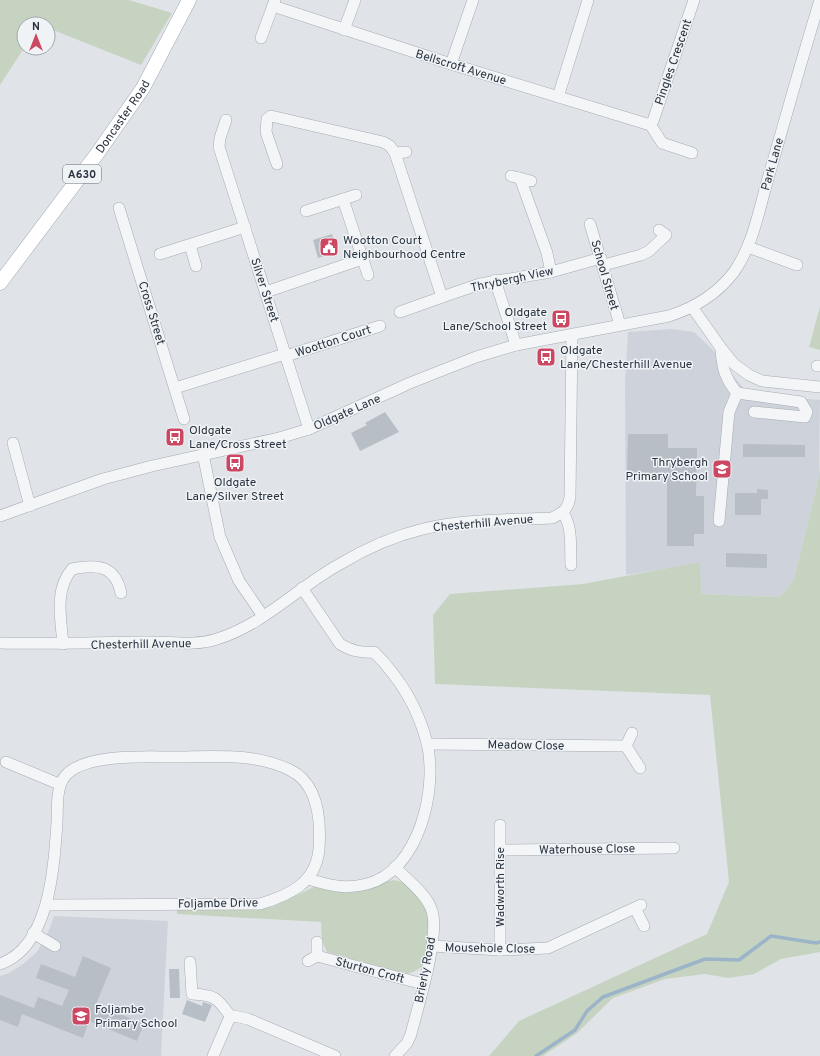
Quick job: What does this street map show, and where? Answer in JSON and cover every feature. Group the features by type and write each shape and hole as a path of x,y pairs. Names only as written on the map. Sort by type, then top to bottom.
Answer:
{"main road":[{"name":"Doncaster Road","path":"0,283 97,154 143,88 179,22 189,0"}],"street":[{"path":"344,30 354,0"},
{"path":"451,64 473,0"},
{"path":"558,97 588,0"},
{"name":"Pingles Crescent","path":"650,124 653,121 694,0"},
{"name":"Park Lane","path":"692,307 723,284 733,272 750,243 762,198 817,21 820,0"},
{"name":"Bellscroft Avenue","path":"261,38 274,3 344,30 558,97 650,124"},
{"path":"277,164 266,132 267,118 271,116 383,142 400,153 442,297"},
{"name":"Silver Street","path":"226,120 220,138 219,147 309,429"},
{"path":"650,124 662,143 692,153"},
{"path":"532,181 515,177 546,253 551,272"},
{"path":"306,211 356,195"},
{"path":"343,199 368,275"},
{"name":"Cross Street","path":"119,208 184,419"},
{"name":"School Street","path":"590,224 620,325"},
{"path":"160,254 245,227"},
{"name":"Thrybergh View","path":"400,312 495,280 551,272 602,261 641,255 649,251 666,234 658,230"},
{"path":"750,243 796,265"},
{"path":"190,245 196,266"},
{"path":"266,292 362,259"},
{"path":"495,280 516,345"},
{"path":"692,307 734,364 748,375 762,381 820,387"},
{"name":"Oldgate Lane","path":"0,516 103,479 203,454 279,438 309,429 440,370 476,356 516,345 669,316 692,307"},
{"name":"Wootton Court","path":"286,355 380,326"},
{"path":"571,565 570,527 568,519 563,513 569,505 570,497 572,335"},
{"path":"721,348 722,366 728,382 737,394 801,402 807,412 805,417 754,412"},
{"path":"175,388 286,355"},
{"path":"720,521 729,412 737,394"},
{"path":"13,443 30,506"},
{"path":"203,454 220,537 239,581 263,616"},
{"name":"Chesterhill Avenue","path":"0,643 84,644 147,642 190,644 215,640 246,628 302,588 340,564 386,541 422,529 475,522 552,518 563,513"},
{"path":"63,644 60,600 62,584 72,569 97,568 109,570 117,579 121,593"},
{"path":"0,964 11,960 20,952 33,933 46,905 54,858 59,784 69,773 78,767 99,761 123,757 246,757 279,764 294,771 306,783 314,796 318,809 319,849 316,868 308,879 334,887 350,887 368,884 383,878 395,867 412,847 421,828 427,806 430,773 427,744 416,710 396,676 374,652 363,653 349,649 340,644 302,588"},
{"path":"632,733 626,746 640,768"},
{"name":"Meadow Close","path":"427,744 626,746"},
{"path":"6,762 59,784"},
{"name":"Wadworth Rise","path":"500,825 500,950"},
{"name":"Waterhouse Close","path":"500,850 674,848"},
{"name":"Brierly Road","path":"395,867 426,899 432,912 432,946 411,1034 395,1056"},
{"name":"Foljambe Drive","path":"46,905 260,904 276,899 308,879"},
{"name":"Mousehole Close","path":"432,946 500,950 548,948 638,906 644,926"},
{"path":"33,933 55,946"},
{"name":"Sturton Croft","path":"317,942 312,959 423,984"},
{"path":"190,962 192,994 210,995 220,1002 231,1017"},
{"path":"231,1017 234,1016 248,1019 335,1056"},
{"path":"213,1056 231,1017"}],"shaded area":[{"name":"Thrybergh Primary School","path":"671,329 694,332 712,349 748,394 820,400 819,477 794,579 780,597 701,594 699,563 626,575 625,381 628,332"},
{"name":"Foljambe Primary School","path":"54,916 168,921 161,1056 0,1056 0,976 9,973 36,953 47,935"}],"green space":[{"path":"0,0 129,0 172,13 141,65 56,31 56,16 16,16 16,56 19,56 0,85"},
{"path":"820,307 820,350 809,347"},
{"path":"820,462 820,952 781,959 754,974 728,978 705,974 665,979 613,998 576,1034 543,1056 489,1056 519,1021 707,934 729,882 710,695 435,684 433,615 450,594 583,584 700,562 701,594 780,597 794,579 819,477"},
{"path":"393,880 406,884 416,894 426,911 429,920 430,929 428,947 422,967 406,974 327,952 322,942 321,922 177,914 177,909 272,907 314,887 340,892 359,892"}],"building":[{"name":"Wootton Court Neighbourhood Centre","path":"332,234 338,251 318,258 313,240"},
{"path":"385,412 399,432 360,451 351,433 367,425 365,423"},
{"path":"628,434 668,434 668,448 697,448 696,496 704,496 704,534 694,534 694,546 667,546 667,475 627,475"},
{"path":"743,444 805,445 805,457 743,457"},
{"path":"757,489 768,490 768,499 761,499 761,515 735,515 735,493 757,493"},
{"path":"726,553 767,554 767,568 726,567"},
{"path":"83,956 111,968 96,1004 144,1024 137,1041 89,1021 83,1038 22,1014 18,1027 0,1020 0,995 34,1008 38,997 62,1006 69,990 36,978 41,964 75,977"},
{"path":"169,969 179,969 180,998 170,998"},
{"path":"187,1000 202,1006 203,1002 212,1005 205,1022 182,1014"}],"waterway":[{"path":"536,1056 575,1030 587,1011 603,997 705,959 739,960 771,936 816,943 820,942"}],"place":[{"name":"Wootton Court Neighbourhood Centre","path":"329,247"},
{"name":"Oldgate Lane/School Street","path":"561,319"},
{"name":"Oldgate Lane/Chesterhill Avenue","path":"546,357"},
{"name":"Oldgate Lane/Cross Street","path":"175,437"},
{"name":"Oldgate Lane/Silver Street","path":"235,463"},
{"name":"Thrybergh Primary School","path":"722,469"},
{"name":"Foljambe Primary School","path":"81,1016"}]}
